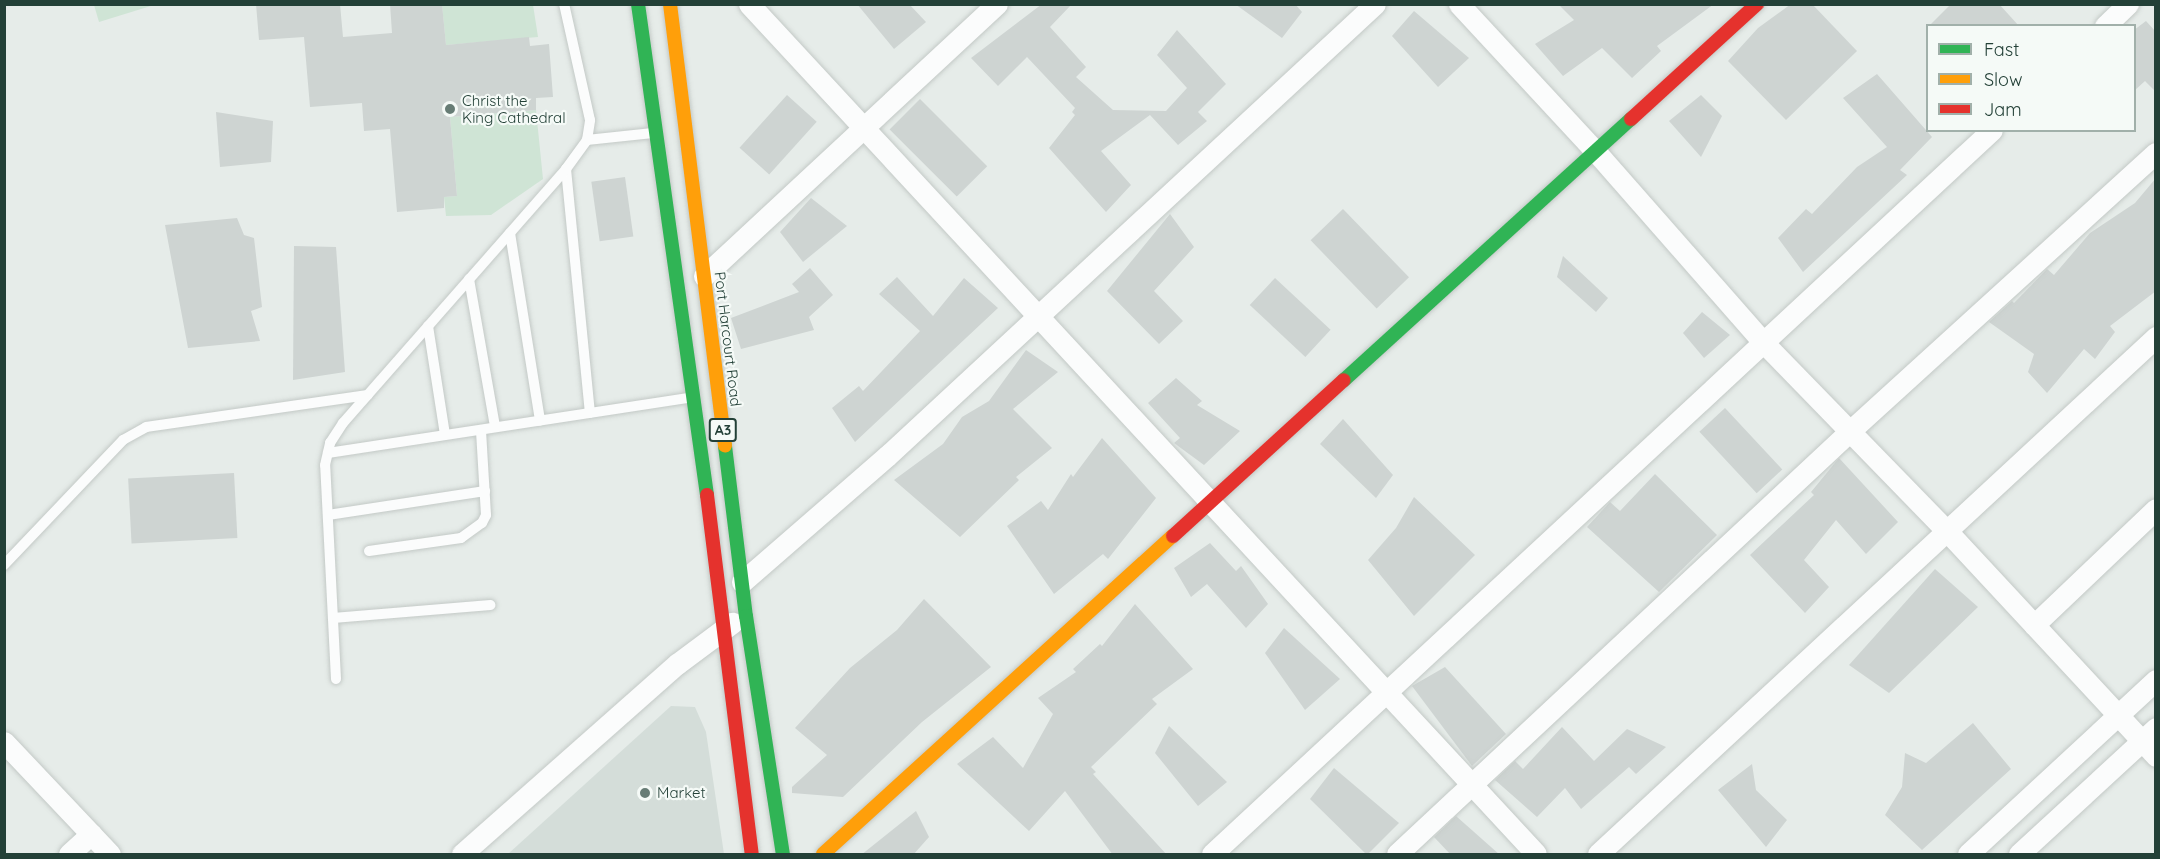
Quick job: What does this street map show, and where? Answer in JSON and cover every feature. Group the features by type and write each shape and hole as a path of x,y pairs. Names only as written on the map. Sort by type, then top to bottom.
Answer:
{"main road":[{"name":"A3","path":"638,4 695,397 721,629 752,855"},
{"name":"Port Harcourt Road","path":"670,4 746,616 783,855"},
{"path":"834,851 1757,4"},
{"path":"656,133 686,128"}],"street":[{"path":"749,4 1035,318 1536,855"},
{"path":"704,276 997,4"},
{"path":"742,582 887,456 1375,4"},
{"path":"1459,4 1597,153 1763,342 1946,530 2118,715 2151,742 2019,855"},
{"path":"2107,24 2128,4"},
{"path":"1212,855 1385,691 1990,132"},
{"path":"1397,855 1850,431 2156,153"},
{"path":"1598,855 2156,337"},
{"path":"2034,625 2156,509"},
{"path":"462,855 721,629 746,616"},
{"path":"1968,855 2156,681"},
{"path":"4,741 110,855"},
{"path":"69,855 91,834"}],"lane":[{"path":"336,679 328,515 328,453 343,423 566,169 587,140 590,120 564,4"},
{"path":"587,140 656,133"},
{"path":"566,169 590,413"},
{"path":"510,233 540,421"},
{"path":"470,279 495,428"},
{"path":"428,326 445,435"},
{"path":"4,565 123,440 146,427 368,395"},
{"path":"328,453 695,397"},
{"path":"369,550 461,538 474,532 486,515 481,430"},
{"path":"328,515 485,491"},
{"path":"333,618 490,605"}],"shaded area":[{"name":"Market","path":"671,706 695,707 706,732 724,854 508,854"}],"green space":[{"path":"154,4 99,22 94,5"},
{"path":"442,5 533,5 538,37 446,45"},
{"path":"536,110 543,179 491,215 446,216 444,197 457,196 450,117"}],"building":[{"name":"Christ the King Cathedral","path":"256,4 340,4 343,37 392,33 390,4 442,4 446,45 529,37 530,46 549,44 553,97 536,98 536,110 450,117 457,196 444,197 444,208 397,212 390,129 364,131 362,103 310,107 304,37 259,40"},
{"path":"857,4 909,4 926,22 894,49"},
{"path":"1042,4 1072,4 1050,27 1086,67 1076,77 1113,110 1166,111 1187,88 1157,55 1177,30 1226,84 1198,112 1207,121 1178,145 1150,115 1101,151 1131,185 1106,212 1049,148 1075,115 1072,112 1075,108 1027,57 998,86 971,58"},
{"path":"1235,4 1295,4 1302,12 1282,38"},
{"path":"1558,4 1714,4 1657,46 1661,51 1632,78 1602,48 1563,76 1535,44 1574,20"},
{"path":"1791,4 1812,4 1857,51 1786,120 1728,61 1758,28"},
{"path":"1951,4 1999,4 2017,24 1931,24"},
{"path":"1414,11 1469,58 1438,87 1392,36"},
{"path":"2146,21 2156,32 2156,92 2145,81 2136,89 2136,28"},
{"path":"1877,74 1932,137 1900,170 1907,175 1803,272 1778,238 1806,209 1812,214 1857,167 1887,147 1843,98"},
{"path":"787,95 817,122 769,175 739,148"},
{"path":"1701,95 1722,116 1701,157 1669,121"},
{"path":"920,99 987,166 957,197 890,129"},
{"path":"216,112 273,121 271,162 220,167"},
{"path":"625,177 633,236 600,241 591,182"},
{"path":"2156,178 2156,291 2110,326 2115,332 2095,359 2084,349 2047,393 2028,372 2034,354 1989,322 2012,301 2014,303 2047,269 2054,275 2090,233 2135,203"},
{"path":"811,198 847,226 803,262 780,232"},
{"path":"1343,209 1409,277 1377,309 1311,240"},
{"path":"1170,214 1194,247 1154,291 1183,321 1159,344 1107,291"},
{"path":"237,218 244,235 254,238 262,307 251,311 260,341 188,348 165,225"},
{"path":"294,246 336,247 345,372 293,380"},
{"path":"1563,256 1608,298 1596,312 1557,277"},
{"path":"810,268 833,295 809,317 814,330 741,349 731,318 799,292 792,284"},
{"path":"897,277 933,316 964,278 998,308 855,442 832,408 859,386 863,391 920,331 879,294"},
{"path":"1275,278 1331,330 1305,357 1250,305"},
{"path":"1702,312 1730,335 1704,358 1683,333"},
{"path":"1026,350 1058,372 1013,409 1052,448 1016,477 1019,480 960,537 894,480 943,444 962,417 989,401"},
{"path":"1176,378 1202,401 1197,405 1240,431 1204,465 1174,443 1180,438 1148,403"},
{"path":"1725,408 1782,469 1757,493 1699,432"},
{"path":"1343,419 1393,475 1376,498 1320,444"},
{"path":"1102,438 1156,498 1108,559 1103,554 1054,594 1007,526 1041,501 1048,510 1071,474 1073,477"},
{"path":"1839,458 1898,522 1866,554 1836,520 1804,560 1829,587 1805,613 1750,555 1814,495 1811,492"},
{"path":"234,473 237,538 132,543 128,479"},
{"path":"1655,474 1717,535 1659,592 1587,527 1610,502 1620,511"},
{"path":"1414,497 1475,555 1414,616 1368,560 1396,528"},
{"path":"1210,543 1236,571 1241,566 1268,604 1246,628 1207,584 1191,597 1174,568"},
{"path":"1935,569 1978,607 1889,693 1849,665"},
{"path":"924,599 991,667 922,722 843,797 792,793 792,787 827,755 795,728 850,668 897,630"},
{"path":"1135,604 1193,669 1152,699 1157,704 1091,767 1096,772 1093,774 1167,855 1113,855 1065,791 1029,831 957,764 993,737 1023,768 1053,714 1038,698 1076,672 1073,669 1100,644 1102,646"},
{"path":"1284,628 1340,679 1305,710 1265,653"},
{"path":"1445,667 1506,734 1472,766 1412,686"},
{"path":"1973,723 2011,769 1922,850 1885,815 1902,787 1905,753 1926,763"},
{"path":"1169,726 1227,782 1198,806 1155,753"},
{"path":"1562,727 1594,761 1627,729 1666,747 1636,774 1629,767 1581,809 1565,788 1537,817 1495,780 1515,761 1523,769"},
{"path":"1752,764 1756,790 1787,820 1766,847 1718,790"},
{"path":"1334,768 1399,823 1367,855 1310,799"},
{"path":"916,811 929,837 913,855 861,855"},
{"path":"1456,816 1500,855 1451,855 1434,837"}],"traffic: fast":[{"path":"638,4 707,495"},
{"path":"1344,380 1631,119"},
{"path":"725,446 746,616 783,854"}],"traffic: slow":[{"path":"670,4 725,446"},
{"path":"823,854 1173,536"}],"traffic: jam":[{"path":"1631,119 1757,4"},
{"path":"1173,536 1344,380"},
{"path":"707,495 752,854"}],"place":[{"name":"Christ the King Cathedral","path":"450,109"},
{"name":"Market","path":"645,793"}]}
